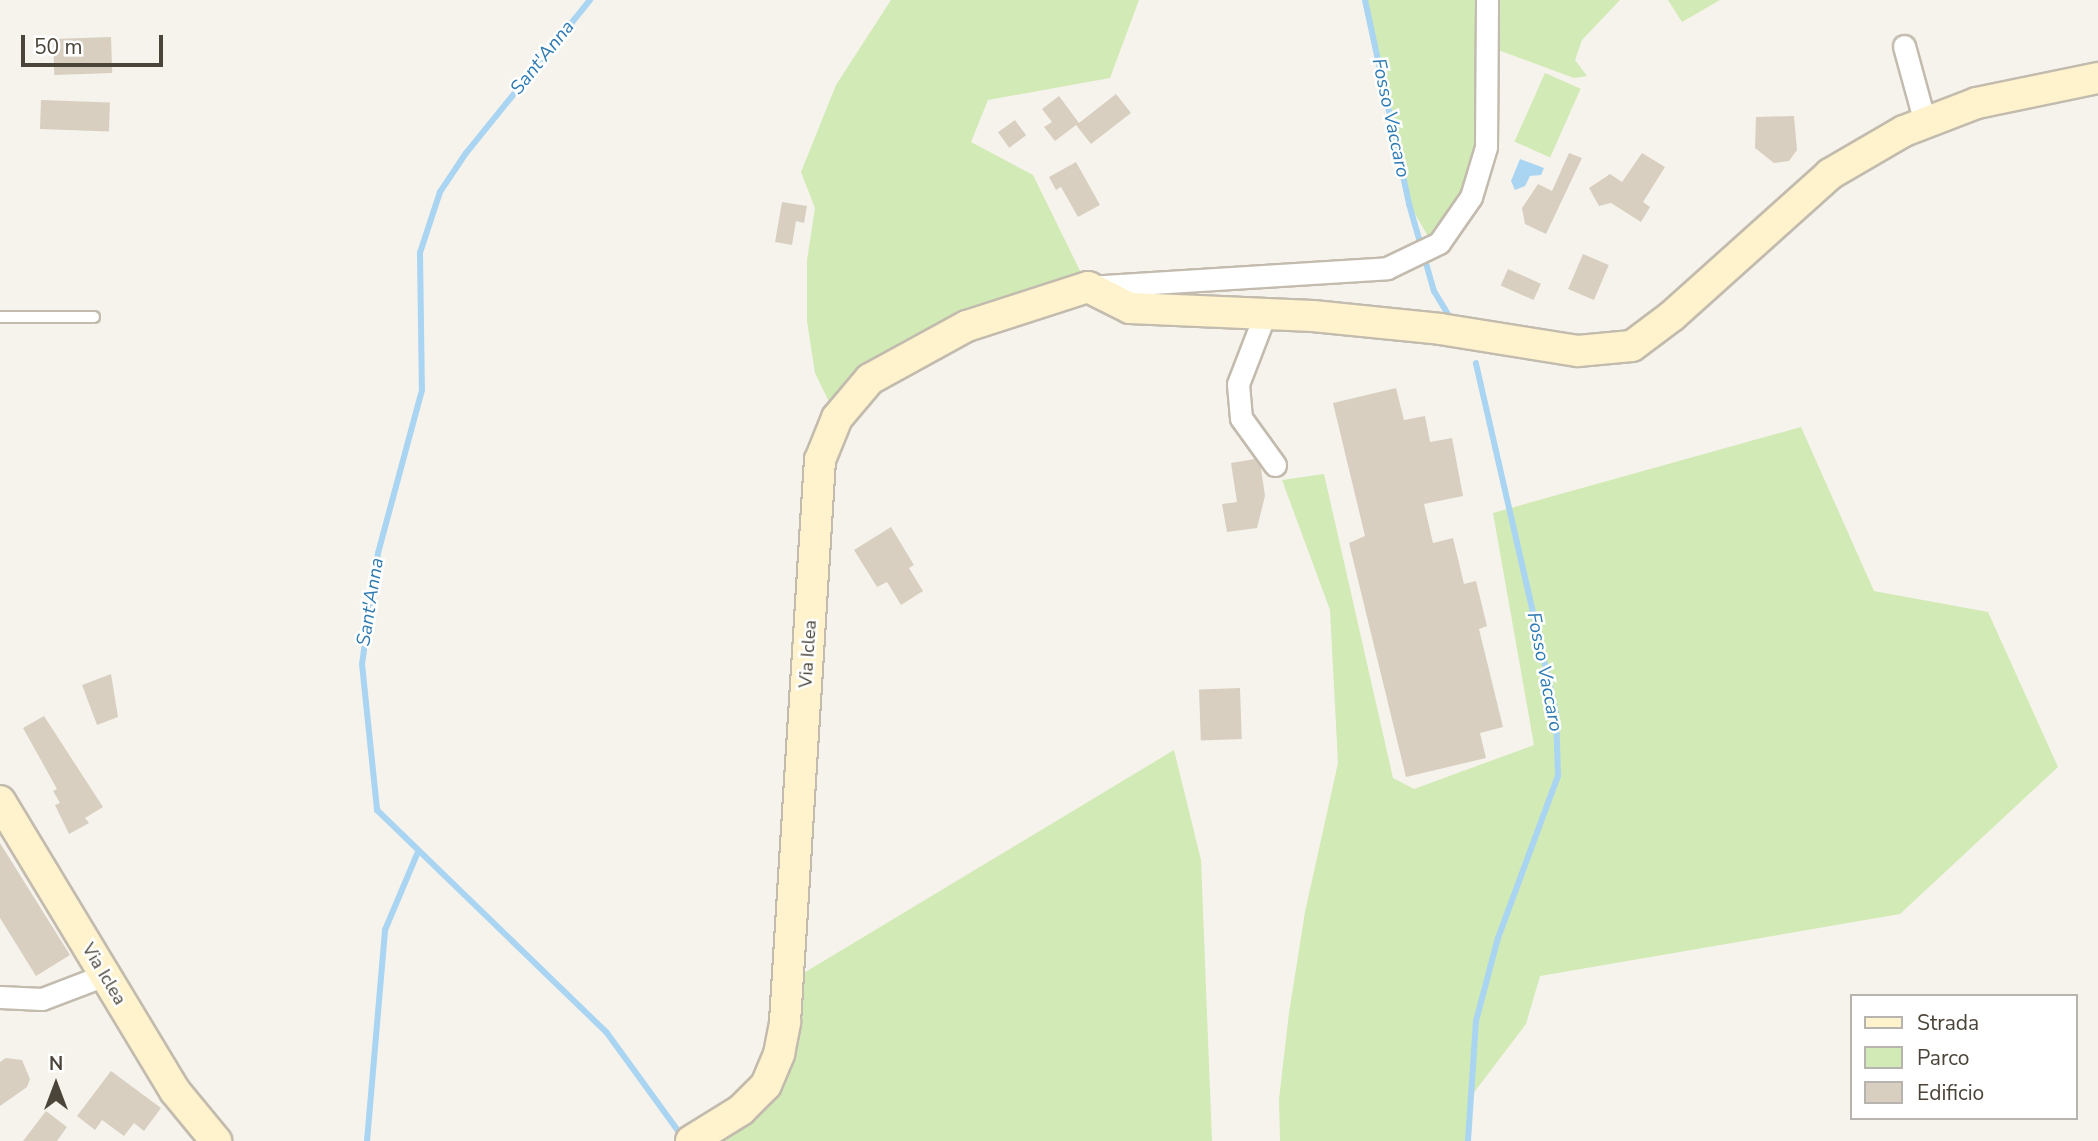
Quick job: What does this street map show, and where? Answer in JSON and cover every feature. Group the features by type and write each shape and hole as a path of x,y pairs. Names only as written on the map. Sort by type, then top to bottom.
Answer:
{"street":[{"path":"1088,287 1387,268 1434,246 1471,197 1486,147 1488,0"},
{"path":"1904,46 1925,123"},
{"path":"1088,287 1130,308 1265,314 1440,328 1578,351 1632,346 1672,316 1830,174 1925,123 1977,103 2098,78"},
{"name":"Via Iclea","path":"702,1135 766,1086 779,1055 785,1022 820,460 837,418 870,379 967,326 1088,287"},
{"path":"1265,314 1238,384 1241,418 1275,465"},
{"name":"Via Iclea","path":"0,802 175,1091 216,1141"},
{"path":"0,997 42,999 105,975"}],"lane":[{"path":"0,317 94,317"}],"green space":[{"path":"891,0 1139,0 1110,78 988,100 971,142 1033,175 1088,287 967,326 837,418 815,373 807,321 807,260 815,208 801,172 836,85"},
{"path":"1365,0 1620,0 1582,40 1575,60 1587,76 1574,78 1487,46 1486,147 1434,246 1409,204"},
{"path":"1668,0 1720,0 1682,22"},
{"path":"1545,73 1581,89 1550,157 1514,142"},
{"path":"1801,427 1874,591 1988,612 2058,767 1900,914 1540,976 1526,1024 1469,1099 1468,1141 1280,1141 1279,1099 1289,1013 1305,912 1338,763 1330,610 1282,480 1324,474 1393,778 1414,789 1534,745 1493,513"},
{"path":"1174,750 1201,860 1212,1141 691,1141 766,1085 787,983"}],"water":[{"path":"1520,159 1544,168 1541,175 1530,176 1525,186 1515,190 1511,181"}],"building":[{"path":"111,37 112,73 54,75 53,39"},
{"path":"1116,94 1131,113 1091,144 1076,125 1055,141 1044,127 1052,122 1042,109 1059,96 1079,123"},
{"path":"41,100 110,102 109,131 40,129"},
{"path":"1794,116 1797,150 1789,161 1774,163 1755,148 1756,117"},
{"path":"1015,120 1026,135 1009,148 998,132"},
{"path":"1569,153 1582,158 1546,234 1525,224 1522,208 1538,184 1552,191"},
{"path":"1642,153 1665,167 1643,202 1650,207 1641,222 1611,203 1599,206 1589,188 1610,174 1622,182"},
{"path":"1076,162 1100,205 1078,217 1061,187 1056,190 1049,177"},
{"path":"782,202 807,206 804,223 796,221 792,245 775,242"},
{"path":"1583,254 1609,265 1594,300 1568,289"},
{"path":"1508,269 1541,284 1534,300 1501,285"},
{"path":"1396,388 1404,420 1425,416 1430,442 1452,438 1463,496 1424,504 1433,543 1453,538 1464,584 1476,581 1487,626 1479,629 1503,727 1480,733 1486,758 1406,777 1349,543 1365,536 1333,403"},
{"path":"1255,459 1261,468 1265,496 1257,528 1227,532 1222,504 1237,502 1231,463"},
{"path":"891,527 914,565 909,568 923,591 901,605 887,582 877,587 854,550"},
{"path":"111,674 118,717 97,725 82,685"},
{"path":"1240,688 1242,739 1201,740 1199,689"},
{"path":"44,716 103,807 85,818 89,823 69,834 55,805 60,803 53,791 57,789 23,728"},
{"path":"0,843 70,955 36,976 0,918"},
{"path":"6,1058 22,1060 30,1079 27,1087 0,1106 0,1062"},
{"path":"111,1071 161,1108 144,1131 134,1123 124,1136 102,1120 95,1130 77,1116"},
{"path":"46,1111 67,1127 57,1141 23,1141"}],"waterway":[{"name":"Sant'Anna","path":"590,0 466,153 440,192 420,253 422,390 378,553 362,664 377,810 607,1033 684,1139"},
{"name":"Fosso Vaccaro","path":"1365,0 1409,204 1434,291 1448,314"},
{"name":"Fosso Vaccaro","path":"1468,1141 1476,1021 1498,938 1558,776 1556,713 1476,363"},
{"path":"367,1141 385,930 418,852"}]}
